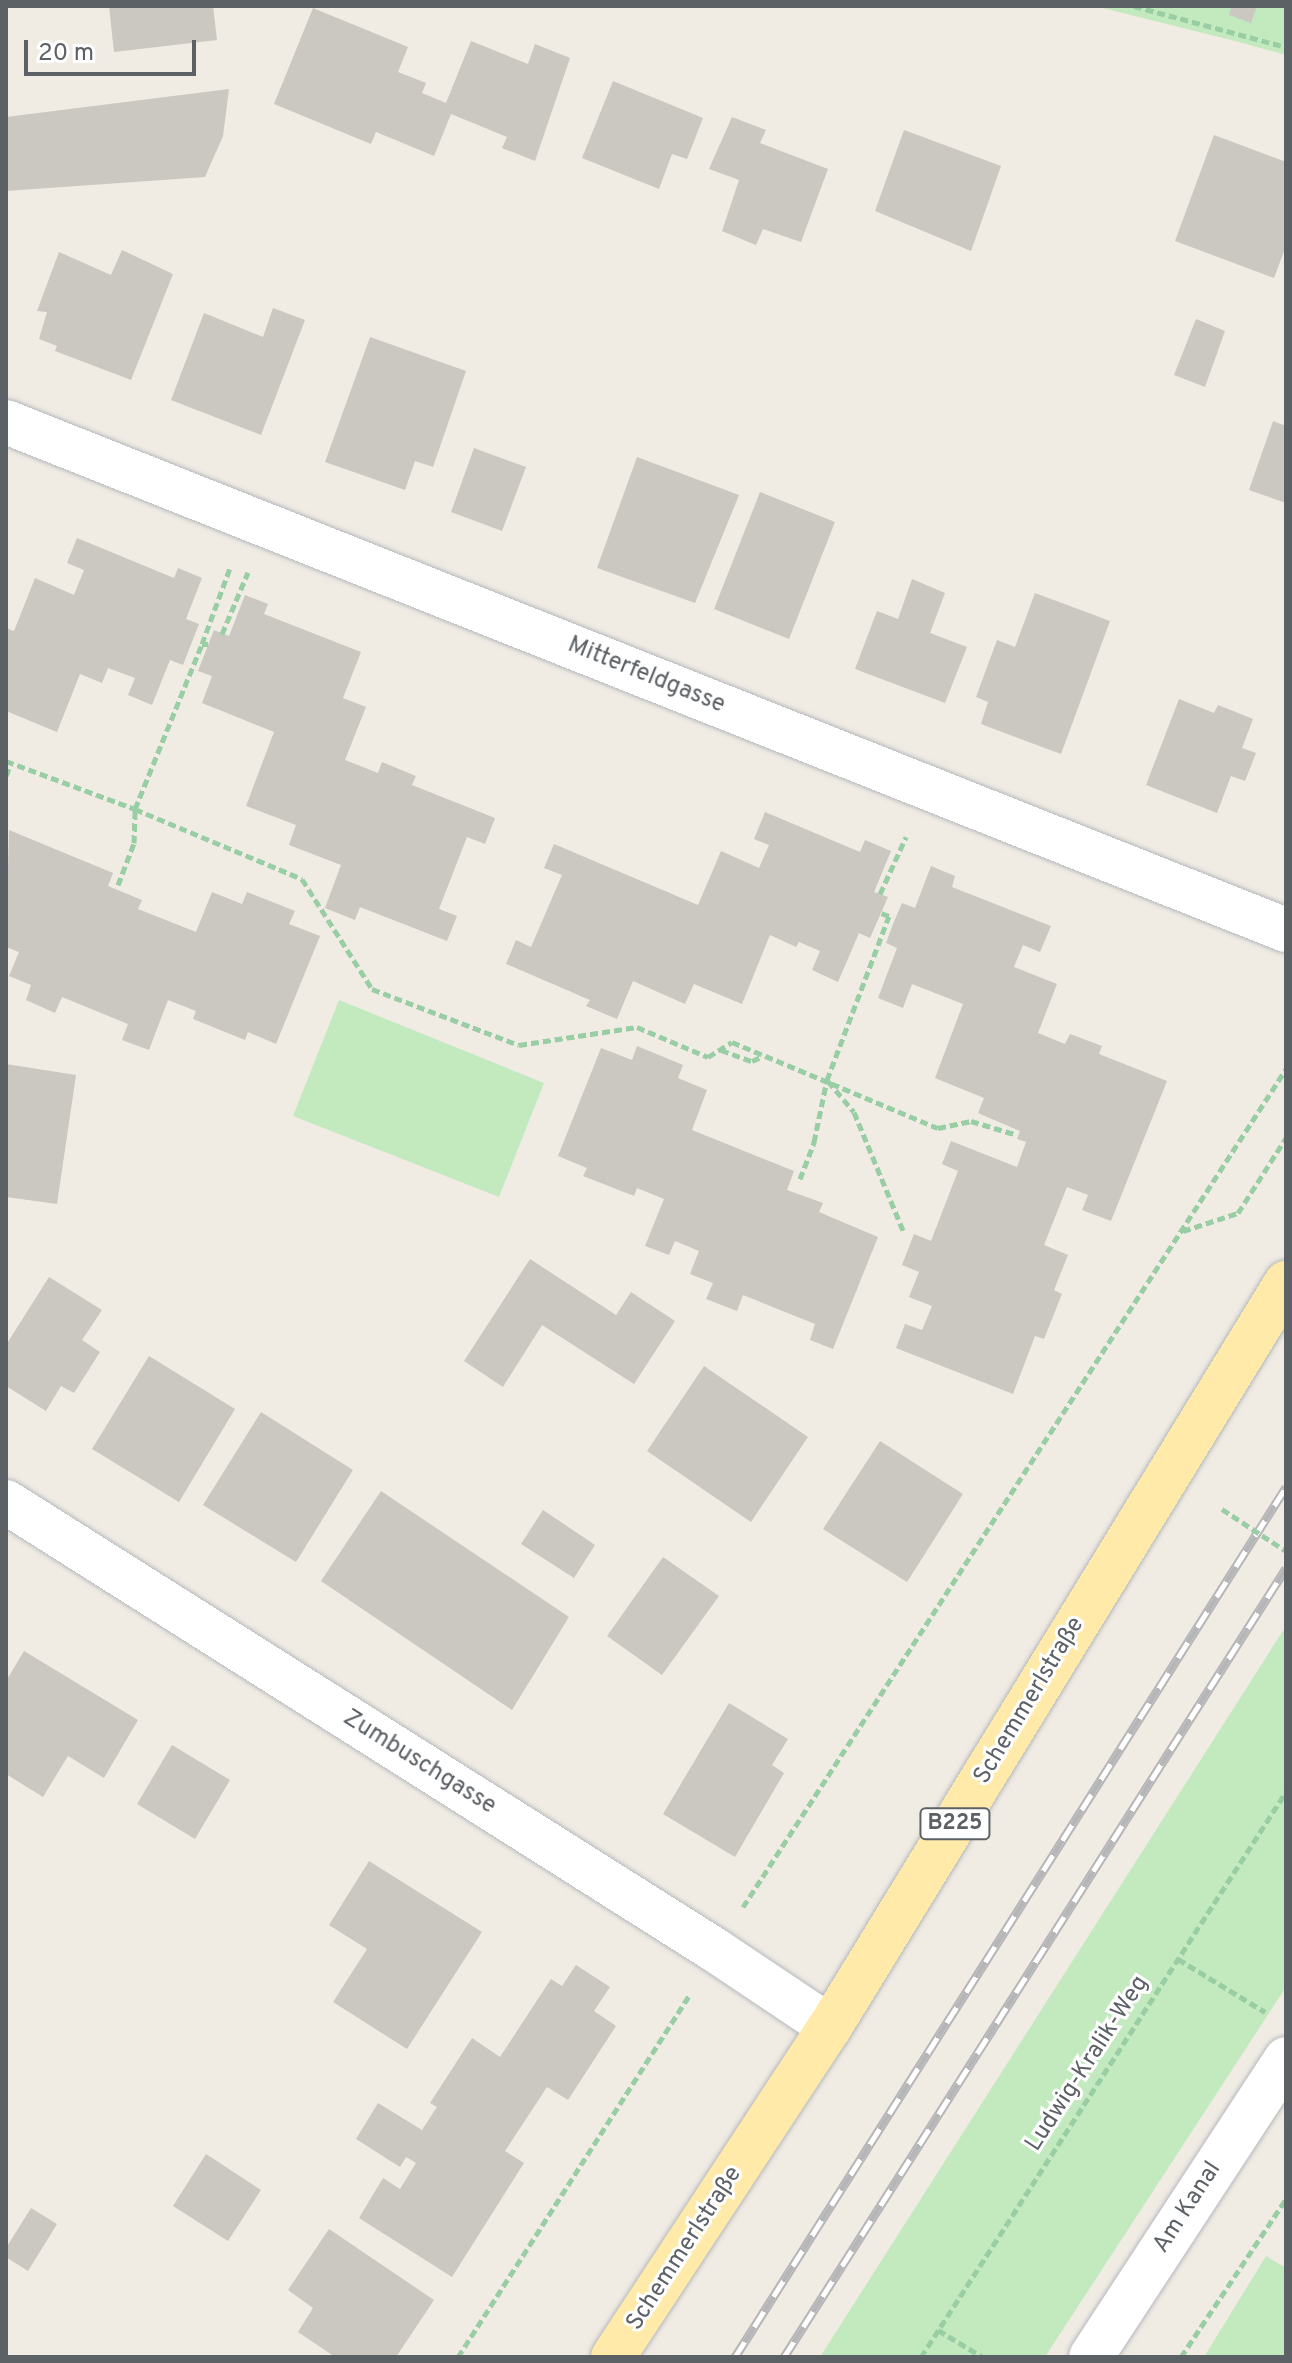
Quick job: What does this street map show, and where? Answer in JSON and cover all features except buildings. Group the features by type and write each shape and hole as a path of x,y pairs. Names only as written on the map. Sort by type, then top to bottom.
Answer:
{"main road":[{"name":"Schemmerlstraße","path":"613,2357 830,2027 1286,1283"}],"street":[{"name":"Mitterfeldgasse","path":"6,422 1286,930"},
{"name":"Zumbuschgasse","path":"6,1502 715,1950 830,2027"},
{"name":"Am Kanal","path":"1091,2357 1286,2059"}],"path":[{"path":"1134,6 1286,47"},
{"path":"222,634 266,527"},
{"path":"118,885 134,843 135,809 205,644 232,561"},
{"path":"6,776 9,762 135,809 302,879 372,989 519,1045 637,1027 708,1057 732,1042 938,1128 971,1121 1014,1134"},
{"path":"880,894 904,837 918,842"},
{"path":"800,1179 814,1142 827,1080 889,916 881,913"},
{"path":"721,1050 752,1061 764,1056"},
{"path":"458,2357 715,1950 1286,1069"},
{"path":"827,1080 854,1112 904,1233"},
{"path":"1182,1232 1238,1213 1286,1138"},
{"path":"1222,1509 1286,1551"},
{"name":"Ludwig-Kralik-Weg","path":"921,2357 1286,1792"},
{"path":"1177,1959 1272,2017"},
{"path":"1181,2357 1286,2199"},
{"path":"938,2330 983,2357"}],"green space":[{"path":"1095,6 1286,6 1286,55 1235,41"},
{"path":"339,1000 544,1083 499,1197 293,1116"},
{"path":"1286,1626 1286,1987 1045,2357 820,2357"},
{"path":"1266,2256 1286,2268 1286,2357 1204,2357"}],"railway":[{"path":"735,2357 1286,1487"},
{"path":"784,2357 1286,1568"}]}
